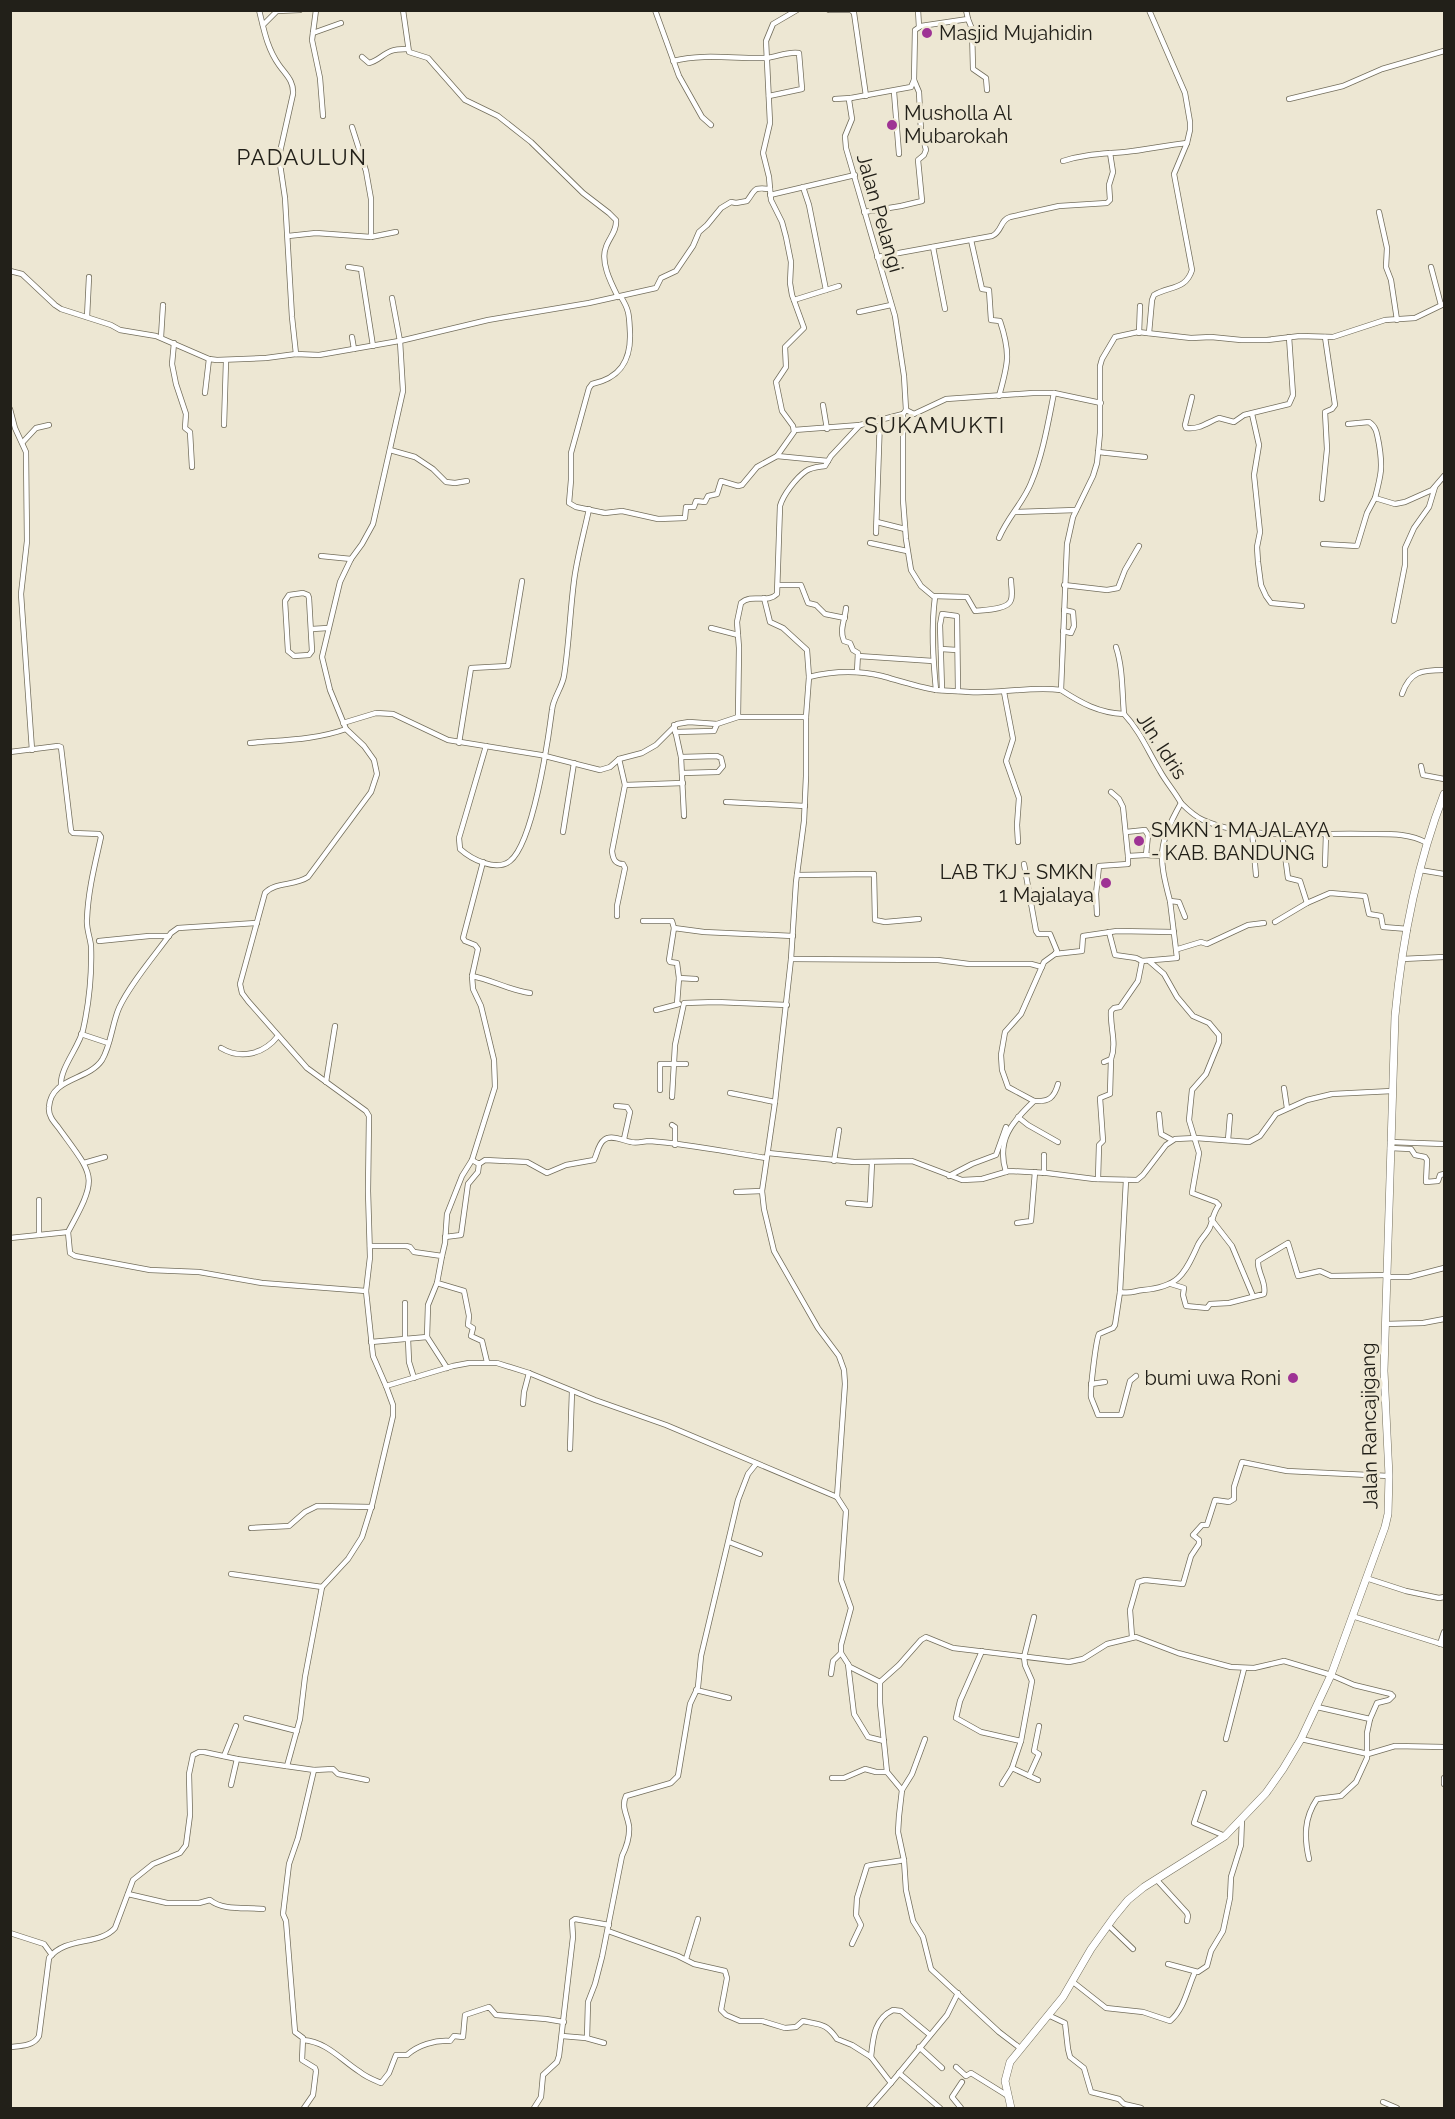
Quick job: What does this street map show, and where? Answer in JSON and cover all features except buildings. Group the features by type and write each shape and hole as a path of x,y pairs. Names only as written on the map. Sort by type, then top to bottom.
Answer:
{"main road":[{"name":"Jalan Rancajigang","path":"1011,2109 1005,2074 1010,2062 1073,1983 1107,1925 1128,1900 1155,1879 1225,1836 1276,1780 1317,1707 1331,1675 1387,1521 1389,1476 1384,1411 1385,1324 1395,1016 1402,959 1420,870 1444,794"}],"street":[{"path":"259,10 272,53 290,80 293,89 280,152 296,354"},
{"path":"263,25 277,11 300,10"},
{"path":"316,10 312,33 323,116"},
{"path":"403,10 407,49 412,54 428,58 465,100 498,116 531,142 583,193 613,216 616,225 604,255 611,284 630,314 631,348 629,355 615,373 603,382 590,386 571,453 571,487 568,502 572,506 605,513 629,512 658,519 685,518 686,507 694,507 696,501 705,502 708,496 717,494 721,481 741,486 757,467 777,456 794,430"},
{"path":"655,10 665,33 672,61 702,117 711,125"},
{"path":"794,430 782,411 776,382 786,367 785,347 804,328 790,283 790,262 785,231 770,192 763,153 770,123 766,41 769,30 797,10"},
{"path":"829,10 850,10 854,13 866,96"},
{"path":"918,10 919,27"},
{"path":"966,10 972,29 973,69 986,78 987,90"},
{"path":"1149,10 1185,93 1190,122 1187,143 1174,174 1192,270 1184,284 1154,295 1149,333"},
{"path":"835,99 894,92 912,87 915,30 919,27 968,19"},
{"path":"312,33 341,23"},
{"path":"362,57 369,63 381,59 390,52 407,49"},
{"path":"1289,99 1343,86 1382,69 1444,51"},
{"path":"672,61 718,56 767,58 799,53 802,88 800,91 769,96"},
{"path":"864,212 921,201 918,160 926,150 921,131 919,92 914,80"},
{"path":"894,92 899,154"},
{"name":"Jalan Pelangi","path":"851,98 849,100 852,119 845,136 845,144 891,305 901,351 907,551 915,578 935,597"},
{"path":"352,127 368,180 372,213 371,237"},
{"path":"1063,161 1079,156 1187,143"},
{"path":"877,257 995,235 1006,218 1059,206 1108,202 1109,185 1113,172 1110,153"},
{"path":"10,271 22,274 55,305 120,330 161,338 209,359 226,361 319,354 354,350 489,320 619,297 656,288 661,278 676,271 693,246 699,232 721,208 731,202 747,201 754,189 770,192 855,175"},
{"path":"803,187 809,205 826,290"},
{"path":"1379,212 1386,248 1386,267 1391,280 1397,320"},
{"path":"288,236 316,233 371,237 396,232"},
{"path":"971,240 982,289 989,290 991,320 1000,321 1008,353 1007,370 999,396"},
{"path":"933,247 945,309"},
{"path":"348,267 361,269 373,346"},
{"path":"809,677 835,672 857,672 936,690 1004,692 1042,688 1061,690 1067,544 1076,510 1094,476 1101,403 1100,366 1115,337 1149,333 1191,338 1267,340 1343,335 1385,320 1414,318 1443,305 1431,267"},
{"path":"87,317 89,277"},
{"path":"794,300 839,286"},
{"path":"287,1766 297,1731 322,1587 356,1549 372,1507 393,1416 393,1406 387,1386 378,1371 373,1356 366,1291 370,1267 369,1116 366,1111 307,1068 248,1001 241,989 241,978 268,889 300,883 308,877 376,783 375,760 346,729 330,690 322,662 340,582 351,559 373,524 403,390 399,341 392,298"},
{"path":"161,338 164,304"},
{"path":"859,312 891,305"},
{"path":"1139,333 1140,306"},
{"path":"352,337 354,350"},
{"path":"1192,397 1185,425 1189,429 1202,427 1219,418 1233,423 1242,416 1287,405 1292,401 1289,337"},
{"path":"1322,500 1327,448 1325,412 1335,405 1325,337"},
{"path":"174,343 172,364 186,414 185,428 190,432 192,467"},
{"path":"205,393 209,359"},
{"path":"224,425 226,361"},
{"path":"794,430 860,425 904,412 914,414 940,400 954,398 1054,393 1101,403"},
{"path":"999,538 1031,484 1047,431 1054,393"},
{"path":"823,405 827,429"},
{"path":"10,409 26,452 27,541 21,594 32,750"},
{"path":"1252,414 1259,445 1254,475 1260,532 1257,550 1261,585 1271,603 1302,606"},
{"path":"876,532 880,418"},
{"path":"1323,544 1357,546 1381,477 1383,460 1375,427 1369,422 1348,424"},
{"path":"23,442 36,428 49,424"},
{"path":"738,717 737,622 741,603 750,598 775,597 778,585 781,500 804,472 824,466 860,425"},
{"path":"390,450 415,457 433,469 446,482 467,481"},
{"path":"1098,452 1145,457"},
{"path":"777,456 828,461"},
{"path":"1394,621 1405,566 1405,548 1414,528 1429,507 1435,488 1444,476"},
{"path":"1375,498 1402,504 1435,488"},
{"path":"486,746 459,838 460,849 475,859 501,865 514,857 527,833 546,756 552,708 564,679 575,578 589,509"},
{"path":"1015,512 1076,510"},
{"path":"877,522 905,529"},
{"path":"870,543 907,551"},
{"path":"1064,585 1107,590 1118,588 1139,546"},
{"path":"321,555 351,559"},
{"path":"936,690 932,628 935,597 967,597 975,611 1003,606 1009,604 1011,599 1011,580"},
{"path":"459,743 471,668 508,666 522,581"},
{"path":"778,585 801,585 808,603 816,605 825,614 845,618"},
{"path":"303,592 308,595 312,629 311,654 294,656 289,654 285,601 289,595 303,592"},
{"path":"764,598 770,622 783,628 807,650 809,677 805,806 787,1005 762,1191 774,1251 807,1310 827,1342 839,1356 844,1370 837,1497"},
{"path":"846,608 842,624 843,640 857,652 857,672"},
{"path":"1063,631 1071,633 1074,626 1073,612 1064,610"},
{"path":"942,690 942,614 957,615 958,691"},
{"path":"312,629 328,628"},
{"path":"711,628 738,635"},
{"path":"1116,647 1121,662 1120,685 1124,714"},
{"path":"941,649 957,650"},
{"path":"858,656 933,660"},
{"path":"1402,694 1406,683 1413,676 1431,670 1444,670"},
{"name":"Jln. Idris","path":"1061,690 1095,709 1111,714 1124,714 1139,733 1160,772 1181,803 1164,836 1160,856 1178,949"},
{"path":"1004,692 1013,739 1006,760 1019,798 1018,842"},
{"path":"343,723 376,713 393,714 459,743 546,756 600,770 610,767 620,759 642,753 656,745 663,740 674,725 689,722 717,724 738,717 806,717"},
{"path":"675,732 714,731 717,724"},
{"path":"674,725 681,757 684,816"},
{"path":"250,743 303,738 346,729"},
{"path":"10,752 61,747 71,831 99,834 100,837 88,898 86,922 91,945 90,986 81,1034 62,1075 61,1085"},
{"path":"681,757 717,756 721,758 723,766 718,772 682,772"},
{"path":"617,916 625,868 623,864 615,861 612,851 625,785 620,759"},
{"path":"563,832 574,763"},
{"path":"1421,766 1423,775 1444,779"},
{"path":"625,785 683,783"},
{"path":"1097,914 1096,894 1099,866 1128,864 1122,803 1111,792"},
{"path":"726,802 805,806"},
{"path":"1181,803 1194,816 1222,827 1282,833 1393,834 1413,836 1427,843"},
{"path":"1126,832 1142,829 1146,832 1146,855"},
{"path":"1252,831 1256,875"},
{"path":"1282,833 1288,878 1300,881 1307,903"},
{"path":"1326,834 1326,866"},
{"path":"1128,856 1160,856"},
{"path":"447,1368 427,1336 428,1305 437,1283 447,1214 462,1176 472,1160 495,1086 494,1060 481,1006 473,989 472,976 478,949 463,938 483,862"},
{"path":"1024,864 1036,932 1038,934 1048,933 1051,936 1057,949 1055,954"},
{"path":"1420,870 1444,874"},
{"path":"797,875 874,874 875,920 885,922 919,919"},
{"path":"1275,922 1307,903 1330,893 1365,896 1369,914 1381,916 1383,926 1408,929"},
{"path":"1170,901 1179,902 1185,917"},
{"path":"643,921 672,921 674,928 669,960 677,963 679,978 677,1005"},
{"path":"256,923 178,928 169,936 127,993 119,1009 102,1060 97,1066 61,1085 53,1094 49,1104 52,1118 84,1163 90,1177 90,1187 68,1232 70,1253 75,1256 150,1270 199,1272 262,1283 366,1291"},
{"path":"1109,932 1113,954 1149,961 1156,958 1177,958 1178,949 1201,942 1207,944 1248,926 1264,923"},
{"path":"674,928 704,932 793,936"},
{"path":"1058,1084 1050,1100 1034,1101 1014,1092 1007,1086 1002,1070 1001,1046 1005,1032 1021,1014 1046,959 1055,954 1082,951 1083,936 1109,932 1174,932"},
{"path":"99,941 169,936"},
{"path":"1402,959 1444,957"},
{"path":"791,959 938,960 969,964 1031,964 1042,967"},
{"path":"1098,1179 1099,1144 1103,1141 1100,1097 1110,1094 1114,1037 1111,1011 1125,1002 1130,990 1138,981 1142,961"},
{"path":"1120,1292 1131,1294 1171,1284 1186,1270 1198,1244 1210,1226 1218,1203 1192,1193 1199,1153 1189,1119 1192,1090 1206,1074 1220,1042 1219,1035 1209,1023 1193,1016 1177,997 1164,974 1149,961"},
{"path":"472,976 487,979 515,991 530,993"},
{"path":"679,978 696,979"},
{"path":"656,1010 684,1004 716,1002 787,1005"},
{"path":"672,1097 675,1045 684,1004"},
{"path":"326,1082 335,1026"},
{"path":"81,1034 108,1043"},
{"path":"221,1048 235,1055 252,1053 265,1049 278,1036"},
{"path":"1104,1062 1111,1059"},
{"path":"660,1090 659,1066 661,1064 686,1064"},
{"path":"1284,1088 1287,1108"},
{"path":"445,1237 461,1235 468,1184 478,1172 479,1164 485,1160 526,1162 547,1173 566,1165 594,1160 600,1145 606,1138 834,1161 912,1161 962,1180 975,1180 1005,1172 1035,1172 1098,1179 1137,1180 1172,1140 1196,1138 1251,1142 1264,1131 1276,1114 1317,1096 1392,1091"},
{"path":"730,1093 775,1102"},
{"path":"1005,1172 1002,1158 1004,1142 1011,1126 1034,1101"},
{"path":"616,1106 627,1107 630,1112 624,1139"},
{"path":"1159,1114 1161,1135 1172,1140"},
{"path":"1228,1140 1230,1116"},
{"path":"1018,1117 1058,1142"},
{"path":"672,1125 675,1126 675,1145"},
{"path":"950,1176 966,1166 996,1155 1006,1127"},
{"path":"834,1161 839,1130"},
{"path":"1390,1145 1444,1144"},
{"path":"1390,1145 1411,1149 1415,1155 1425,1156 1427,1160 1426,1182 1438,1181 1440,1175 1444,1174"},
{"path":"1044,1155 1044,1173"},
{"path":"84,1163 105,1157"},
{"path":"472,1160 479,1164"},
{"path":"848,1203 870,1205 872,1162"},
{"path":"1017,1222 1031,1221 1035,1172"},
{"path":"1126,1180 1120,1292 1115,1327 1102,1331 1097,1336 1091,1384 1092,1399 1098,1415 1120,1415 1130,1381 1136,1376"},
{"path":"736,1192 762,1191"},
{"path":"39,1200 39,1235"},
{"path":"1211,1219 1232,1246 1253,1296"},
{"path":"10,1238 68,1232"},
{"path":"1171,1284 1184,1288 1183,1297 1189,1308 1206,1308 1210,1304 1229,1303 1264,1294 1266,1292 1258,1261 1288,1243 1298,1276 1320,1271 1331,1276 1409,1277 1444,1268"},
{"path":"370,1246 406,1246 414,1252 442,1256"},
{"path":"437,1283 464,1291 469,1316 468,1325 473,1328 471,1336 482,1341 487,1362"},
{"path":"405,1303 409,1362 414,1378"},
{"path":"1385,1324 1415,1324 1444,1319"},
{"path":"371,1342 427,1336"},
{"path":"387,1386 447,1368 468,1363 487,1362 529,1373 666,1425 837,1497 846,1511 841,1580 851,1608 841,1653 857,1672 880,1682"},
{"path":"523,1404 529,1373"},
{"path":"1091,1384 1105,1382"},
{"path":"570,1449 572,1391"},
{"path":"1131,1637 1130,1610 1138,1582 1145,1580 1183,1584 1191,1556 1199,1544 1199,1540 1193,1535 1202,1526 1207,1525 1215,1500 1233,1500 1234,1487 1242,1461 1287,1471 1389,1476"},
{"path":"587,2038 588,2002 597,1980 616,1883 629,1834 624,1799 626,1796 675,1781 682,1760 690,1704 696,1690 701,1656 738,1500 748,1474 756,1464"},
{"path":"251,1528 289,1526 305,1512 317,1506 372,1507"},
{"path":"729,1542 760,1554"},
{"path":"231,1574 322,1587"},
{"path":"1366,1578 1406,1591 1444,1597"},
{"path":"1352,1616 1442,1645 1444,1632"},
{"path":"1002,1784 1012,1768 1021,1741 1032,1681 1024,1657 1034,1617"},
{"path":"902,1790 887,1772 880,1682 921,1640 926,1637 950,1647 1069,1662 1085,1658 1101,1647 1131,1637 1139,1637 1187,1655 1244,1669 1281,1661 1393,1695 1389,1700 1378,1702 1370,1719 1366,1738 1368,1754 1356,1782 1342,1796 1316,1800 1305,1832 1309,1858"},
{"path":"982,1652 960,1701 957,1719 981,1732 1021,1741"},
{"path":"831,1674 833,1661 841,1653"},
{"path":"848,1664 856,1718 868,1737 884,1741"},
{"path":"1226,1739 1244,1669"},
{"path":"696,1690 729,1698"},
{"path":"1317,1707 1370,1719"},
{"path":"246,1718 297,1731"},
{"path":"224,1756 236,1726"},
{"path":"1029,1776 1039,1755 1034,1751 1039,1726"},
{"path":"926,1739 912,1774 902,1790 898,1832 913,1921 923,1937 931,1969 999,2032 1020,2048"},
{"path":"1300,1739 1368,1754 1395,1746 1444,1747"},
{"path":"10,2047 32,2043 39,2036 49,1958 52,1954 76,1942 110,1934 115,1928 133,1880 160,1860 180,1853 186,1845 190,1815 189,1774 193,1755 204,1752 314,1770 333,1769 338,1774 367,1780"},
{"path":"231,1785 237,1759"},
{"path":"1012,1768 1038,1780"},
{"path":"832,1778 844,1778 862,1769 887,1772"},
{"path":"304,2109 314,2095 316,2071 302,2060 302,2036 295,2032 294,1998 283,1906 289,1864 298,1838 314,1770"},
{"path":"1204,1793 1194,1822 1225,1836"},
{"path":"1168,1964 1195,1972 1207,1966 1211,1951 1223,1931 1230,1898 1231,1877 1241,1845 1242,1818"},
{"path":"852,1944 861,1925 856,1915 857,1898 867,1866 904,1860"},
{"path":"1155,1879 1186,1913 1186,1921"},
{"path":"128,1894 167,1903 194,1903 210,1900 216,1905 225,1907 263,1909"},
{"path":"534,2109 541,2097 543,2075 557,2062 564,2022 573,1936 572,1921 575,1919 609,1925"},
{"path":"686,1959 698,1919"},
{"path":"1107,1925 1133,1949"},
{"path":"608,1932 686,1959 694,1964 725,1971 727,1978 721,2010 732,2018 740,2021 762,2021 785,2028 796,2027 803,2021 827,2027 837,2039 871,2057 891,2083"},
{"path":"10,1933 44,1944 52,1954"},
{"path":"1073,1983 1106,2008 1143,2012 1170,2020 1186,1999 1187,1989 1195,1972"},
{"path":"869,2109 950,2011 958,1994"},
{"path":"303,2040 318,2042 329,2047 361,2074 381,2083 389,2073 396,2055 406,2055 436,2041 450,2041 454,2036 463,2037 465,2015 476,2010 488,2007 495,2015 564,2022"},
{"path":"871,2057 873,2039 879,2020 893,2010 901,2011 930,2035"},
{"path":"1048,2015 1065,2023 1071,2057 1084,2068 1091,2092 1119,2099 1124,2104 1141,2109"},
{"path":"562,2036 587,2038 604,2043"},
{"path":"919,2047 942,2068"},
{"path":"956,2067 966,2076 971,2073 1008,2096"},
{"path":"899,2073 940,2109"},
{"path":"961,2109 952,2097 962,2082"},
{"path":"1383,2103 1396,2109"}],"place":[{"name":"Masjid Mujahidin","path":"927,33"},
{"name":"Musholla Al Mubarokah","path":"892,125"},
{"name":"SMKN 1 MAJALAYA - KAB. BANDUNG","path":"1139,841"},
{"name":"LAB TKJ - SMKN 1 Majalaya","path":"1106,883"},
{"name":"bumi uwa Roni","path":"1293,1378"}],"district":[{"name":"PADAULUN","path":"302,157"},
{"name":"SUKAMUKTI","path":"935,425"}]}
